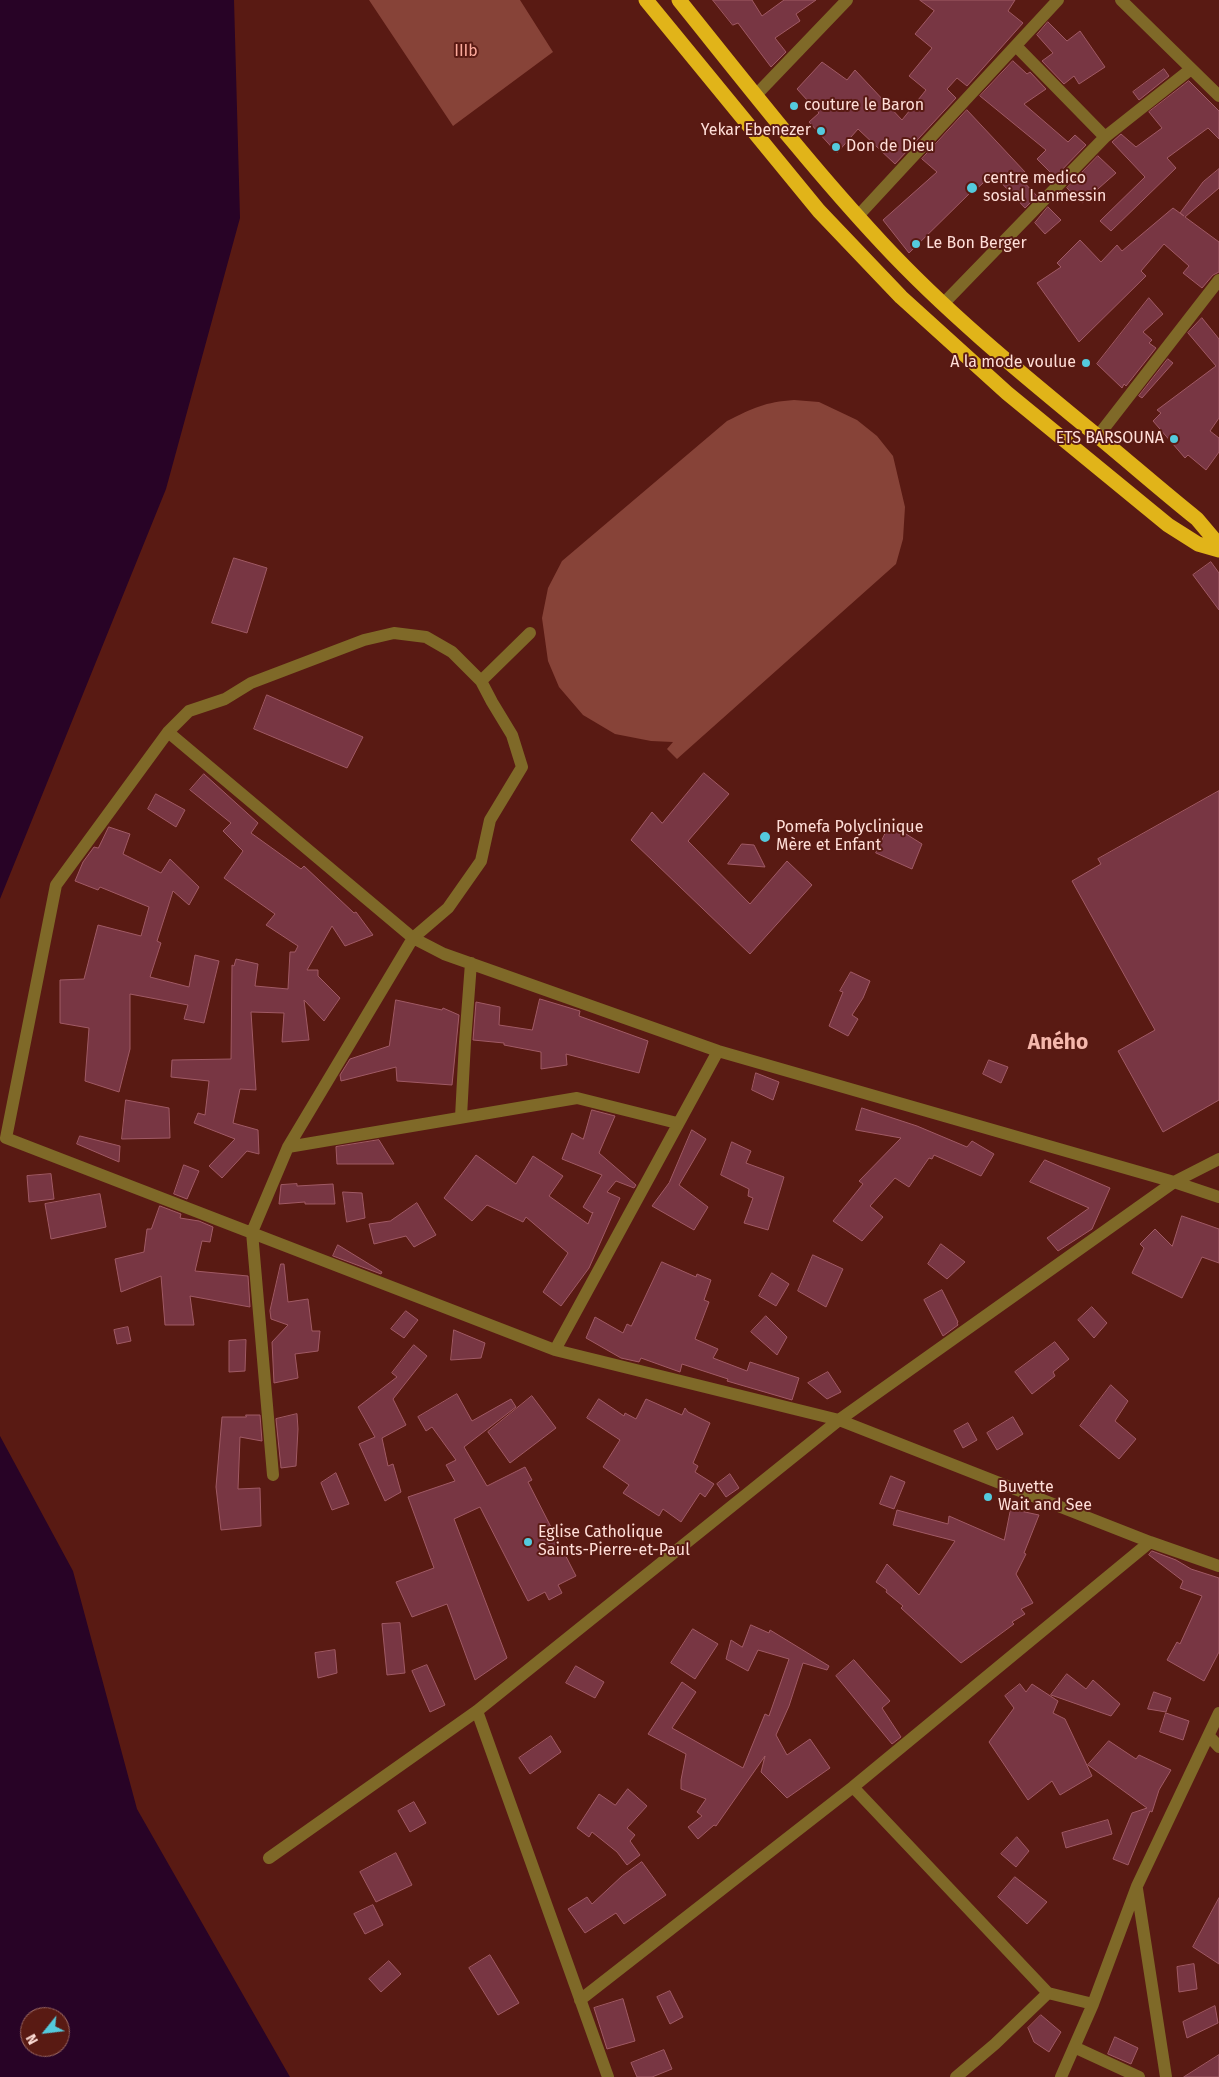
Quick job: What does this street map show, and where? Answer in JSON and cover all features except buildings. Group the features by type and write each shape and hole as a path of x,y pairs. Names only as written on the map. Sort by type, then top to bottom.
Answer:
{"highway":[{"path":"646,0 806,196 901,297 1008,393 1168,525 1198,544 1219,550"},
{"path":"679,0 858,216 901,263 943,304 1027,379 1197,518 1219,545"}],"street":[{"path":"756,95 846,0"},
{"path":"858,216 1058,0"},
{"path":"1121,0 1219,96"},
{"path":"1016,46 1105,137"},
{"path":"943,304 1105,137 1191,69"},
{"path":"1098,436 1219,280"},
{"path":"274,1475 252,1232 288,1147 414,938 448,908 482,861 490,820 522,767 512,736 481,681 452,652 426,637 394,633 364,640 251,683 225,699 189,711 168,732 56,885 6,1138 252,1232 555,1350 839,1420 1150,1542 1219,1566"},
{"path":"481,681 530,633"},
{"path":"168,732 414,938 444,954 718,1051 1174,1182 1219,1197"},
{"path":"462,1118 471,963"},
{"path":"555,1350 718,1051"},
{"path":"288,1147 577,1098 678,1123"},
{"path":"269,1858 477,1711 839,1420 1174,1182 1219,1159"},
{"path":"580,2000 853,1786 1150,1542"},
{"path":"477,1711 608,2077"},
{"path":"1061,2077 1093,2004 1136,1886 1219,1713"},
{"path":"1209,1736 1219,1747"},
{"path":"853,1786 1048,1993 1093,2004"},
{"path":"1136,1886 1166,2077"},
{"path":"956,2077 995,2044 1048,1993"},
{"path":"1074,2047 1140,2077"}],"green space":[{"name":"IIIb","path":"369,0 520,0 553,52 453,126"},
{"path":"794,400 819,402 857,420 877,436 893,456 905,507 903,539 896,564 677,759 667,749 673,742 651,741 615,734 583,715 559,687 548,661 542,618 548,588 562,561 727,421 759,406"}],"shaded area":[{"path":"0,0 234,0 240,218 166,489 0,899"},
{"path":"0,1436 73,1571 137,1809 290,2077 0,2077"}],"place":[{"name":"couture le Baron","path":"794,106"},
{"name":"Yekar Ebenezer","path":"821,131"},
{"name":"Don de Dieu","path":"836,147"},
{"name":"centre medico sosial Lanmessin","path":"972,188"},
{"name":"Le Bon Berger","path":"916,244"},
{"name":"A la mode voulue","path":"1086,363"},
{"name":"ETS BARSOUNA","path":"1174,439"},
{"name":"Pomefa Polyclinique Mère et Enfant","path":"765,837"},
{"name":"Buvette Wait and See","path":"988,1497"},
{"name":"Eglise Catholique Saints-Pierre-et-Paul","path":"528,1542"}],"district":[{"name":"Aného","path":"1058,1043"}]}
